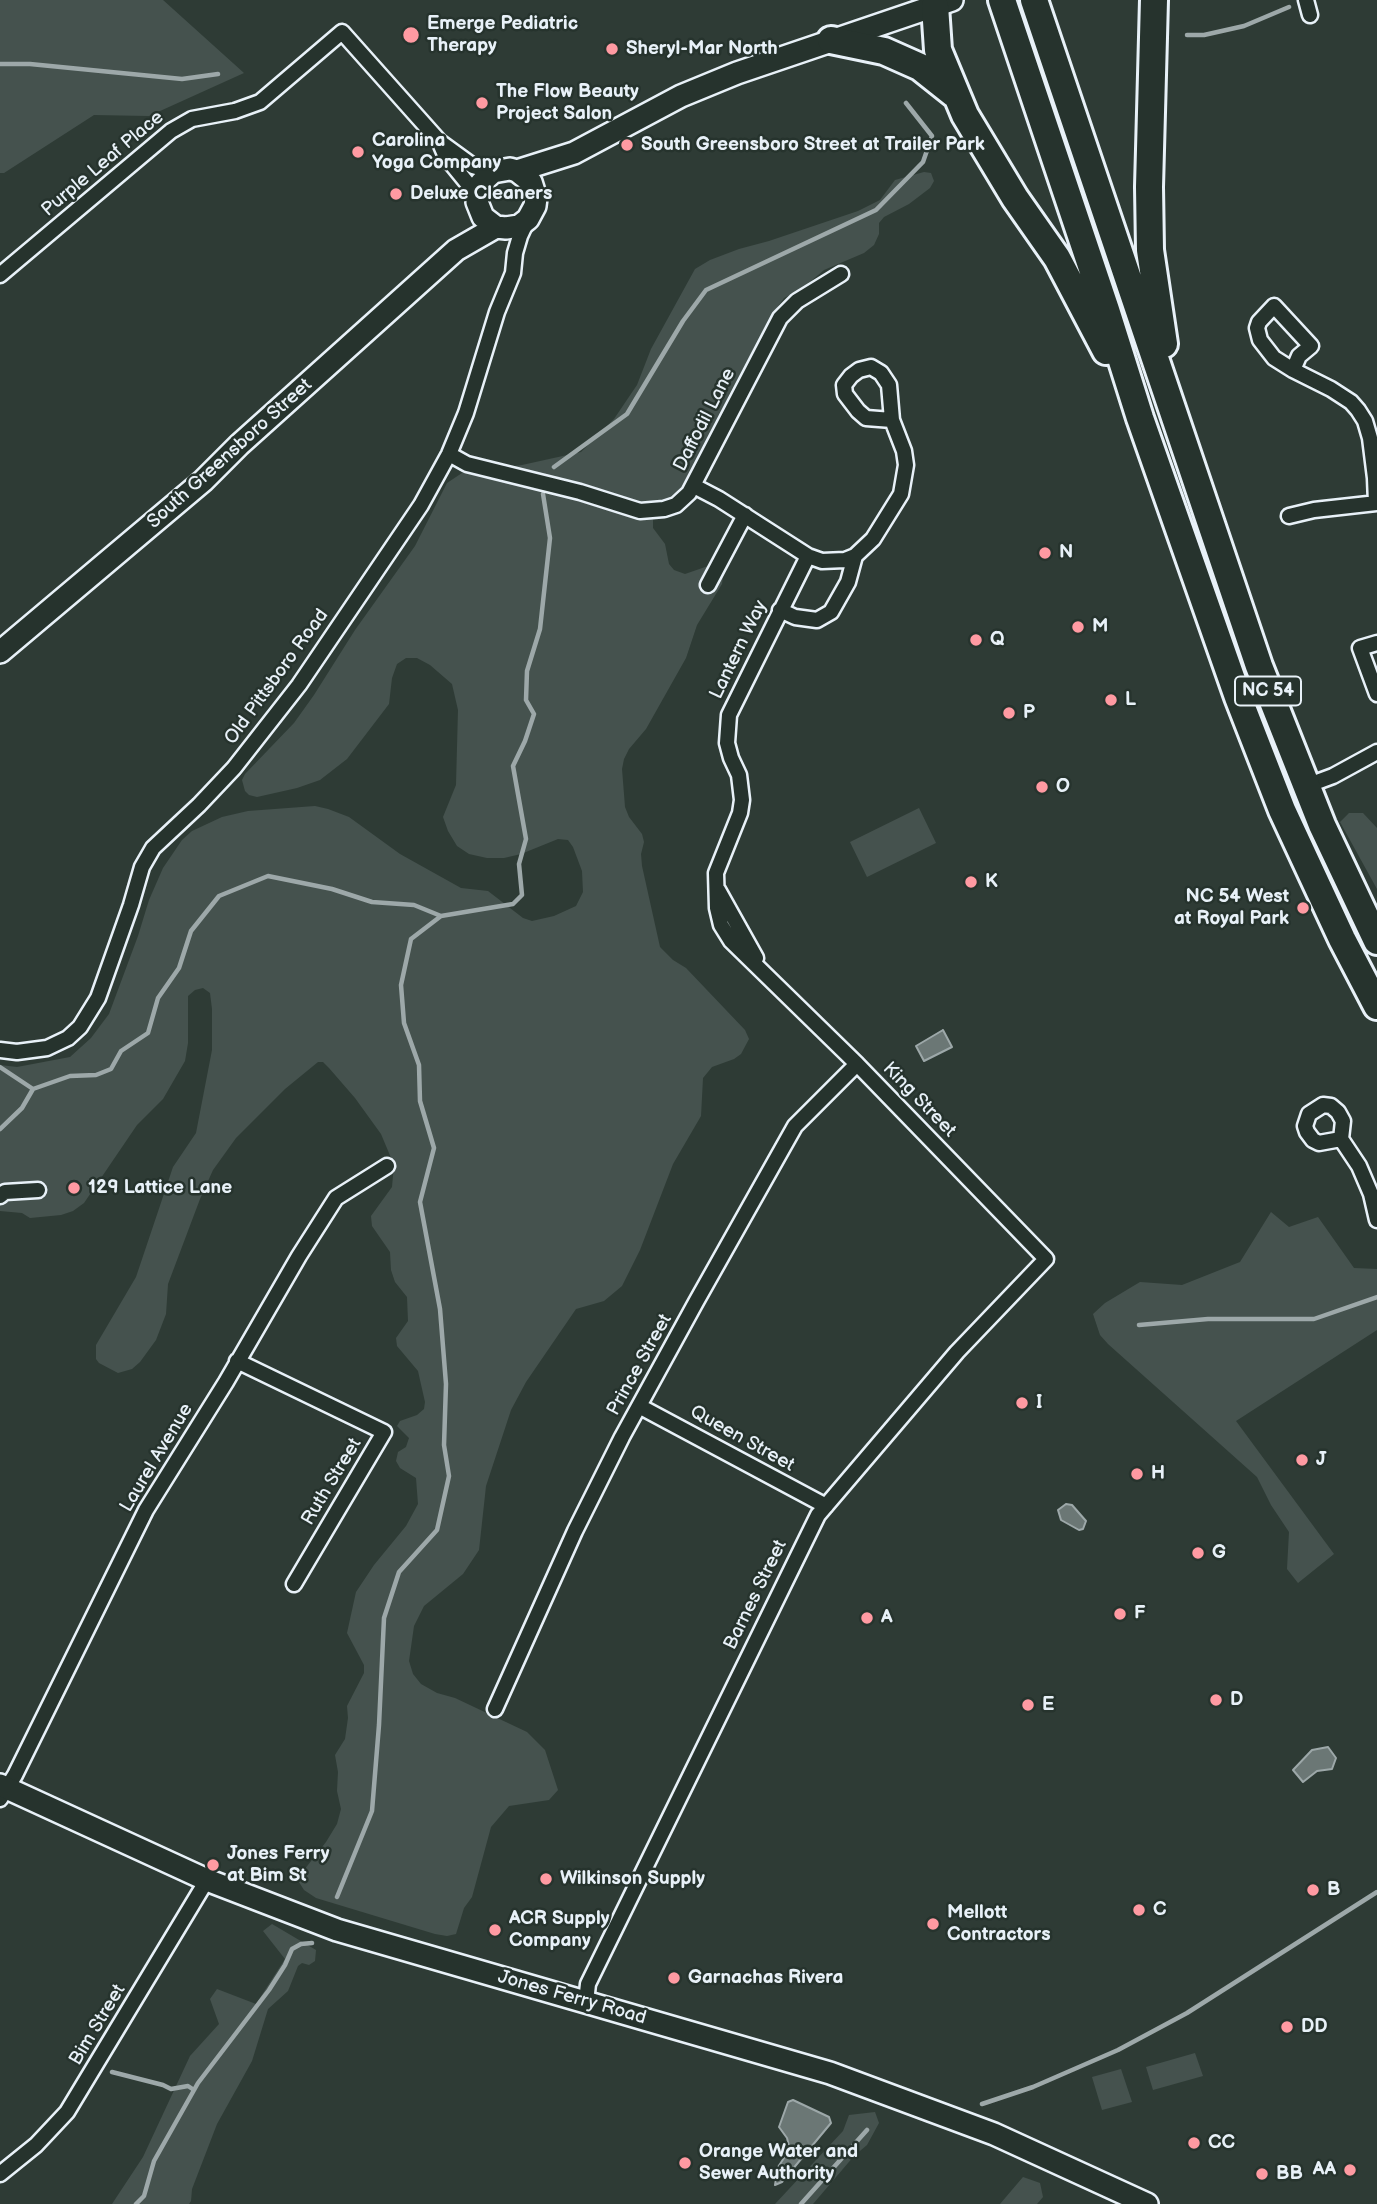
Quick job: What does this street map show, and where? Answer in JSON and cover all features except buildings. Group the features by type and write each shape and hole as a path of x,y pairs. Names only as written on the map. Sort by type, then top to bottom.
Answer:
{"highway":[{"name":"NC 54","path":"1002,0 1107,310 1140,418 1221,650 1282,810 1342,939 1377,1006"},
{"name":"NC 54","path":"1034,0 1243,622 1306,786 1377,941"},
{"path":"1154,0 1150,250 1157,310 1180,432"},
{"path":"940,2 938,50 956,95 1015,198 1073,286 1140,418"},
{"path":"831,40 884,51 920,68 956,95"},
{"path":"1221,650 1255,711 1282,769 1289,779 1306,786"},
{"path":"1282,810 1297,820 1308,833 1377,959"}],"main road":[{"path":"574,153 550,179 536,198 533,213 519,226 499,227 483,217 477,198 481,183 492,172 517,171 574,153 681,96 761,64 940,2"},
{"path":"517,171 531,182 536,198"},
{"name":"South Greensboro Street","path":"456,250 470,221 477,198"},
{"name":"South Greensboro Street","path":"0,652 203,481 239,444 456,250 499,227"},
{"name":"Jones Ferry Road","path":"2,1791 207,1880 337,1930 830,2073 994,2134 1147,2204"}],"street":[{"path":"1306,0 1310,15"},
{"name":"Purple Leaf Place","path":"2,268 171,131 192,119 235,111 260,102 342,32 440,142"},
{"path":"440,142 473,166 492,172"},
{"path":"440,142 446,158 477,198"},
{"name":"Old Pittsboro Road","path":"0,1050 17,1052 47,1048 68,1038 80,1027 98,998 142,867 153,848 234,768 299,685 421,505 449,454 466,413 497,312 513,273 515,253 528,219"},
{"path":"499,227 515,253"},
{"name":"Daffodil Lane","path":"449,454 467,464 580,492 640,511 676,505 690,494 780,318 797,301 841,274"},
{"path":"1289,516 1314,510 1376,503 1376,478 1365,421 1350,402 1293,370"},
{"path":"694,486 745,515 807,556 822,561 855,556 873,539 901,494 905,480 904,451 891,420"},
{"path":"708,585 745,515"},
{"name":"Lantern Way","path":"762,970 716,886 716,873 740,813 742,800 739,775 727,743 729,715 807,556"},
{"path":"780,610 796,617 817,620 831,612 848,582 855,556"},
{"path":"1377,643 1360,648 1377,694"},
{"path":"1306,786 1333,776 1377,751"},
{"name":"King Street","path":"762,970 858,1064 1046,1259"},
{"name":"Prince Street","path":"495,1709 575,1531 639,1406 795,1126 858,1064"},
{"path":"1341,1139 1359,1166 1371,1194 1377,1220"},
{"name":"Laurel Avenue","path":"2,1791 146,1510 336,1198 387,1166"},
{"path":"0,1196 5,1192 38,1190"},
{"name":"Barnes Street","path":"586,2003 588,1984 818,1515 957,1352 1046,1259"},
{"name":"Ruth Street","path":"237,1362 384,1432 294,1584"},
{"name":"Queen Street","path":"639,1406 826,1506"},
{"name":"Bim Street","path":"0,2174 36,2145 67,2112 207,1880"}],"shaded area":[{"path":"0,0 163,0 244,73 149,116 94,115 4,173 0,173"},
{"path":"924,172 931,173 934,181 930,188 909,204 884,217 879,223 879,234 874,245 864,253 824,270 804,287 784,298 773,313 711,435 679,491 653,517 653,528 665,544 669,564 674,570 685,574 711,565 720,569 723,576 722,584 697,625 686,658 646,729 624,759 622,769 625,807 644,842 642,866 660,947 686,968 745,1030 749,1039 741,1054 712,1067 703,1078 701,1116 673,1164 640,1250 622,1286 604,1301 576,1309 526,1382 511,1410 486,1486 479,1550 463,1574 424,1606 414,1626 409,1661 413,1674 421,1684 527,1732 545,1750 558,1790 549,1800 509,1806 491,1827 472,1897 464,1908 456,1934 435,1934 316,1898 304,1890 297,1879 326,1842 337,1824 341,1809 335,1755 345,1739 347,1706 364,1673 364,1665 347,1633 356,1592 406,1526 418,1504 416,1478 400,1468 396,1461 398,1452 406,1447 409,1438 397,1426 400,1421 417,1415 424,1409 425,1402 418,1371 397,1346 396,1338 408,1321 407,1297 395,1282 390,1252 372,1226 371,1216 392,1187 394,1165 381,1134 355,1098 323,1062 318,1062 285,1089 236,1138 213,1170 168,1284 166,1314 156,1340 132,1369 118,1373 99,1363 96,1359 96,1345 136,1277 173,1167 196,1133 212,1050 210,993 203,988 188,996 188,1043 185,1061 163,1099 137,1125 84,1203 73,1211 30,1218 22,1213 0,1211 0,1065 17,1067 70,1057 91,1038 109,1014 163,868 182,840 192,831 222,817 248,811 315,806 328,809 349,817 400,854 461,888 488,891 523,918 532,921 554,916 576,906 583,892 582,871 568,840 558,839 504,858 469,854 457,846 443,817 456,785 458,710 452,684 430,665 417,658 406,658 397,664 392,678 389,704 347,759 320,780 257,797 245,791 242,780 294,723 314,695 355,630 415,546 447,483 462,473 522,465 581,452 614,419 637,385 651,349 695,269 739,249 858,211 880,200 895,180"},
{"path":"919,808 936,843 867,877 850,842"},
{"path":"1349,813 1363,813 1377,828 1377,889 1340,822"},
{"path":"943,1030 952,1047 924,1061 916,1046"},
{"path":"1271,1212 1289,1227 1318,1217 1354,1268 1377,1269 1377,1330 1236,1421 1334,1554 1298,1583 1287,1569 1289,1532 1257,1477 1108,1344 1100,1335 1093,1314 1105,1303 1140,1282 1182,1285 1240,1262"},
{"path":"1066,1504 1072,1505 1086,1521 1083,1529 1079,1530 1061,1520 1058,1510"},
{"path":"1328,1747 1336,1758 1332,1769 1317,1771 1303,1782 1293,1770 1312,1750"},
{"path":"272,1924 316,1950 315,1961 309,1965 302,1963 298,1966 288,1991 268,2009 252,2061 217,2124 192,2189 191,2201 189,2204 112,2204 143,2157 190,2056 219,2024 210,1999 217,1989 256,2004 285,1959 263,1931"},
{"path":"1195,2053 1203,2076 1153,2090 1146,2067"},
{"path":"1121,2069 1132,2102 1102,2110 1092,2077"},
{"path":"793,2100 829,2117 831,2123 782,2182 775,2185 778,2167 789,2146 779,2127 788,2102"},
{"path":"875,2112 879,2123 867,2145 854,2156 813,2204 775,2204 843,2131 849,2115"},
{"path":"1023,2177 1040,2183 1043,2197 1037,2204 1000,2204"}],"waterway":[{"path":"1187,35 1204,35 1244,26 1289,7"},
{"path":"0,64 30,64 182,79 218,74"},
{"path":"554,467 627,414 683,321 706,290 876,210 923,162 932,136 906,103"},
{"path":"337,1897 372,1811 384,1618 399,1572 437,1530 449,1476 444,1445 446,1384 440,1309 420,1202 434,1148 420,1101 419,1065 404,1023 401,985 411,939 441,916 513,904 522,895 519,864 526,839 513,766 534,714 526,700 527,671 540,629 550,538 543,494"},
{"path":"0,1129 22,1108 33,1089 70,1076 96,1075 111,1069 121,1051 148,1033 158,998 179,968 191,931 219,896 268,876 332,889 372,902 414,905 441,916"},
{"path":"0,1067 33,1089"},
{"path":"1139,1325 1208,1319 1314,1319 1377,1297"},
{"path":"982,2104 1033,2087 1118,2050 1187,2013 1377,1892"},
{"path":"136,2204 144,2196 154,2161 198,2083 269,1990 292,1949 301,1944 312,1943"},
{"path":"112,2072 171,2089 188,2086 194,2090"},
{"path":"801,2204 867,2130"}],"place":[{"name":"Emerge Pediatric Therapy","path":"411,35"},
{"name":"Sheryl-Mar North","path":"612,49"},
{"name":"The Flow Beauty Project Salon","path":"482,103"},
{"name":"South Greensboro Street at Trailer Park","path":"627,145"},
{"name":"Carolina Yoga Company","path":"358,152"},
{"name":"Deluxe Cleaners","path":"396,194"},
{"name":"N","path":"1045,553"},
{"name":"M","path":"1078,627"},
{"name":"Q","path":"976,640"},
{"name":"L","path":"1111,700"},
{"name":"P","path":"1009,713"},
{"name":"O","path":"1042,787"},
{"name":"K","path":"971,882"},
{"name":"NC 54 West at Royal Park","path":"1303,908"},
{"name":"129 Lattice Lane","path":"74,1188"},
{"name":"I","path":"1022,1403"},
{"name":"J","path":"1302,1460"},
{"name":"H","path":"1137,1474"},
{"name":"G","path":"1198,1553"},
{"name":"F","path":"1120,1614"},
{"name":"A","path":"867,1618"},
{"name":"D","path":"1216,1700"},
{"name":"E","path":"1028,1705"},
{"name":"Jones Ferry at Bim St","path":"213,1865"},
{"name":"Wilkinson Supply","path":"546,1879"},
{"name":"B","path":"1313,1890"},
{"name":"C","path":"1139,1910"},
{"name":"Mellott Contractors","path":"933,1924"},
{"name":"ACR Supply Company","path":"495,1930"},
{"name":"Garnachas Rivera","path":"674,1978"},
{"name":"DD","path":"1287,2027"},
{"name":"CC","path":"1194,2143"},
{"name":"Orange Water and Sewer Authority","path":"685,2163"},
{"name":"AA","path":"1350,2170"},
{"name":"BB","path":"1262,2174"}]}
